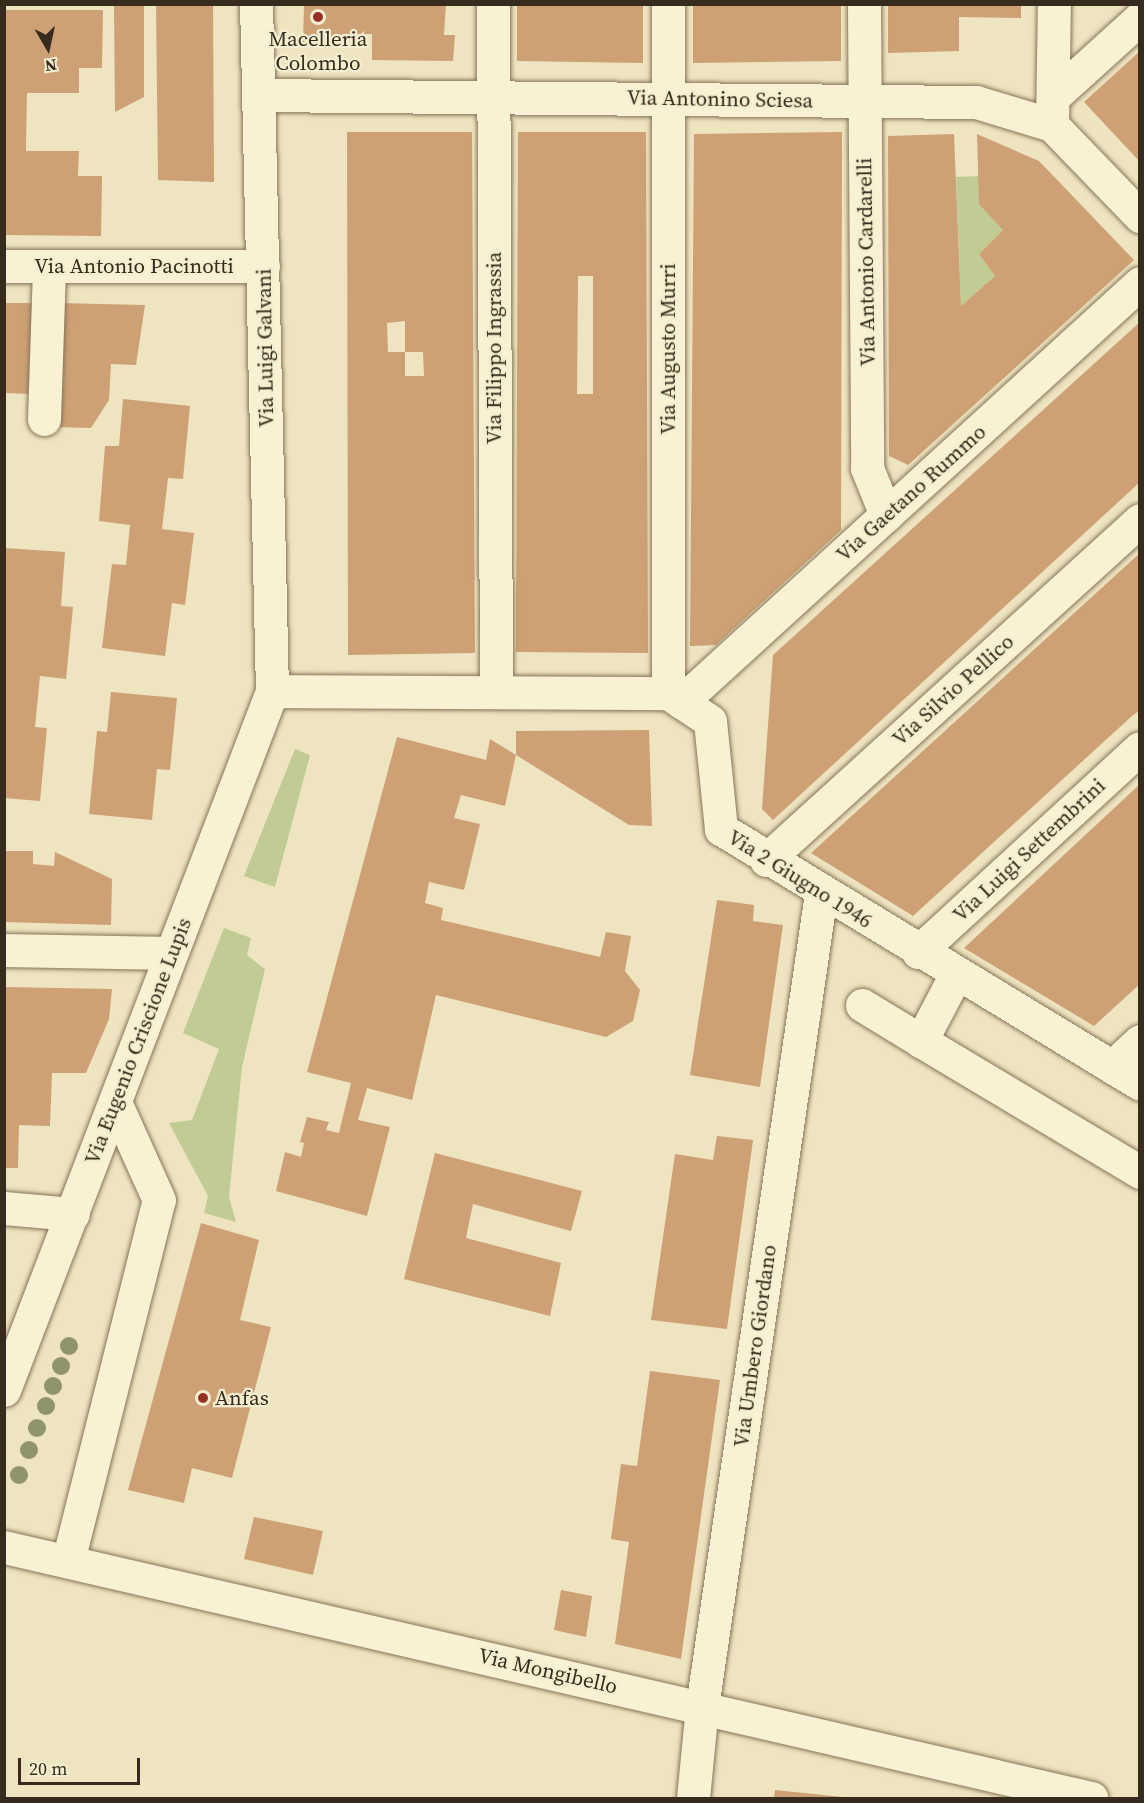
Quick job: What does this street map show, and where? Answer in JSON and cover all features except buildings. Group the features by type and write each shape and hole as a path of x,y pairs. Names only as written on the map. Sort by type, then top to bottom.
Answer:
{"street":[{"name":"Via Luigi Galvani","path":"256,4 272,691"},
{"name":"Via Filippo Ingrassia","path":"493,4 496,691"},
{"name":"Via Augusto Murri","path":"668,4 675,698"},
{"name":"Via Antonio Cardarelli","path":"864,4 867,468 886,515"},
{"path":"1053,111 1054,4"},
{"path":"1053,111 1140,18"},
{"name":"Via Antonino Sciesa","path":"258,96 976,102 1053,111 1140,216"},
{"name":"Via Antonio Pacinotti","path":"4,266 263,266"},
{"path":"44,419 49,266"},
{"name":"Via Gaetano Rummo","path":"675,698 886,515 1140,283"},
{"name":"Via Silvio Pellico","path":"766,860 1140,520"},
{"path":"272,691 496,691 675,698"},
{"name":"Via Eugenio Criscione Lupis","path":"4,1390 272,691"},
{"name":"Via 2 Giugno 1946","path":"675,698 710,721 721,830 766,860 1140,1084"},
{"name":"Via Luigi Settembrini","path":"918,952 1140,748"},
{"name":"Via Umbero Giordano","path":"693,1798 702,1707 821,893"},
{"path":"4,950 171,953"},
{"path":"921,1041 956,974"},
{"path":"861,1005 1140,1172"},
{"path":"1112,1067 1140,1041"},
{"path":"68,1561 159,1200 115,1102"},
{"path":"4,1208 73,1214"},
{"name":"Via Mongibello","path":"4,1548 1092,1798"}],"green space":[{"path":"979,176 1003,230 979,254 995,276 961,306 956,177"},
{"path":"295,749 310,755 275,887 244,876"},
{"path":"224,928 251,938 247,955 265,969 242,1067 229,1197 236,1222 204,1213 208,1196 169,1123 192,1120 219,1049 183,1033"}],"place":[{"name":"Macelleria Colombo","path":"318,17"},
{"name":"Anfas","path":"203,1398"}]}
